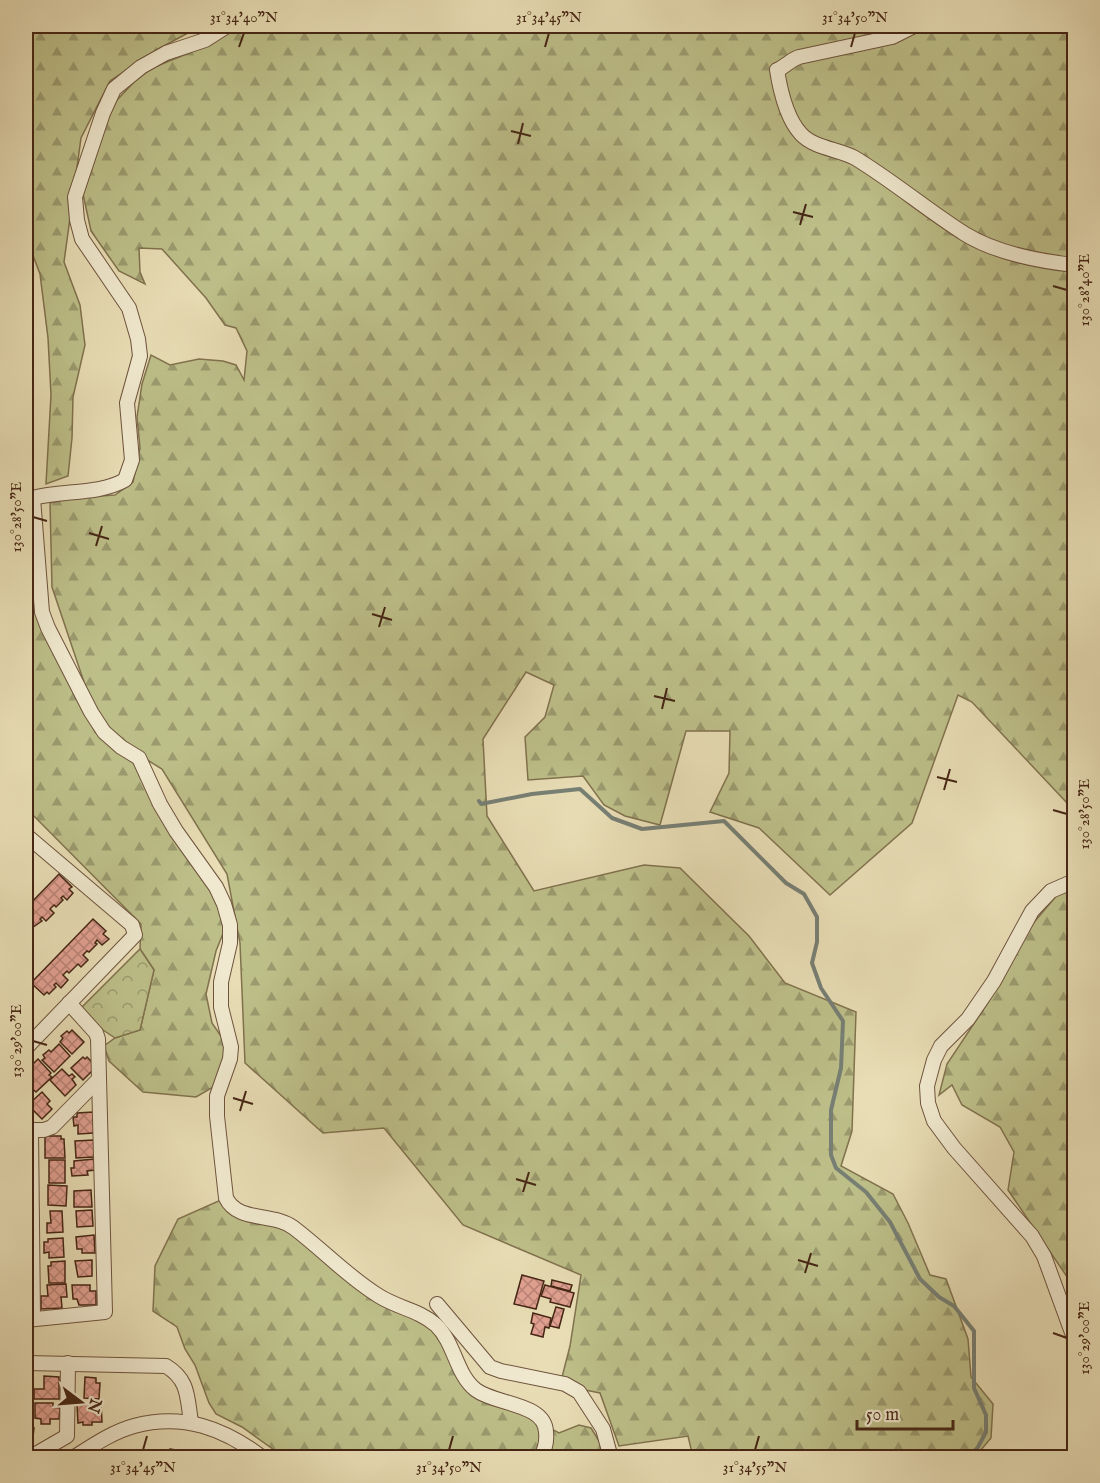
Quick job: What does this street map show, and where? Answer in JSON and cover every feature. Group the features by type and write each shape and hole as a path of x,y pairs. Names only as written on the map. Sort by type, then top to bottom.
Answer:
{"street":[{"path":"227,26 204,39 166,53 141,67 114,89 103,113 75,197 82,239 129,308 138,339 140,356 127,403 132,460 125,480 113,487 47,494 33,498 42,612 91,712 104,732 121,747 139,758 165,813 216,887 224,904 230,925 230,943 221,982 221,1007 231,1047 230,1059 218,1096 217,1116 226,1198 230,1207 247,1214 287,1223 365,1287 382,1298 427,1318 446,1338 465,1377 476,1390 491,1398 537,1413 546,1424 547,1440 540,1458"},
{"path":"914,26 892,37 799,57 777,70 779,87 799,132 807,139 851,156 892,181 966,234 987,245 1046,262 1074,265"},
{"path":"26,835 132,924 135,934 26,1048"},
{"path":"1074,881 1051,891 1032,911 994,981 968,1019 941,1046 934,1060 927,1086 928,1103 934,1121 954,1148 1032,1236 1044,1256 1074,1338"},
{"path":"69,1003 96,1033 98,1039 105,1312 29,1319 28,1130 44,1130 52,1127 99,1079"},
{"path":"437,1304 490,1367 565,1384 579,1392 603,1429 611,1458"},
{"path":"26,1363 166,1366 177,1373 183,1381 191,1422"},
{"path":"29,1458 67,1436 68,1363"},
{"path":"73,1458 107,1437 133,1426 156,1422 191,1422 209,1427 247,1445 263,1458"}],"green space":[{"path":"26,26 201,26 160,48 110,81 81,138 64,262 80,305 85,345 73,397 68,476 46,484 51,395 48,338 40,274 26,237"},
{"path":"236,26 1074,26 1074,804 1068,804 972,702 958,695 912,823 830,895 759,828 710,812 729,773 730,731 686,731 660,825 625,816 604,805 583,776 528,780 525,737 545,717 554,685 526,672 483,739 487,816 534,891 644,865 680,868 749,936 785,983 856,1012 852,1131 841,1166 893,1194 930,1275 946,1279 968,1339 971,1377 993,1404 991,1438 975,1457 693,1457 688,1436 619,1446 600,1393 560,1385 570,1346 581,1275 463,1225 384,1128 323,1133 245,1063 240,943 227,874 162,769 113,739 91,703 52,587 50,503 72,498 115,495 133,482 140,448 137,417 142,384 151,355 170,365 199,359 223,361 236,365 244,380 247,351 236,328 225,325 206,298 162,249 139,248 140,272 145,284 119,271 91,231 83,194 106,123 117,100 134,82 152,68 211,44"},
{"path":"26,308 30,493 26,496"},
{"path":"26,589 37,595 39,618 95,732 135,761 221,908 224,931 216,951 206,994 212,1023 225,1042 225,1061 215,1086 196,1097 143,1092 109,1061 104,1046 115,1038 140,1030 154,970 140,949 141,924 26,808"},
{"path":"1074,889 1074,1287 1008,1190 1014,1152 1000,1127 962,1105 952,1085 939,1095 947,1064 987,1004 1025,933 1057,895"},
{"path":"140,949 154,970 140,1030 115,1038 103,1030 81,1008"},
{"path":"223,1199 292,1223 371,1289 426,1313 464,1376 525,1415 559,1433 579,1425 591,1428 604,1449 605,1457 284,1457 242,1427 216,1414 209,1403 195,1365 185,1349 177,1327 153,1311 155,1266 178,1219"}],"building":[{"path":"59,874 72,887 69,889 73,893 67,900 63,896 61,898 63,900 56,907 54,905 50,909 54,913 46,921 42,917 40,919 42,921 29,930 33,934 26,941 26,908"},
{"path":"93,919 106,931 103,934 109,939 102,945 97,940 95,943 97,944 83,955 88,960 81,967 78,964 69,973 67,971 63,975 68,980 61,988 56,983 54,985 56,987 49,994 47,992 44,995 31,983"},
{"path":"72,1030 84,1042 72,1054 60,1042 63,1038 61,1036"},
{"path":"59,1044 70,1056 54,1072 42,1060 45,1058 43,1055 49,1050 51,1052"},
{"path":"83,1057 85,1059 87,1057 93,1063 93,1070 83,1080 71,1068"},
{"path":"38,1059 52,1077 36,1092 29,1086 31,1084 26,1076 30,1071 28,1069"},
{"path":"62,1069 69,1076 72,1074 75,1077 72,1079 76,1085 65,1096 50,1080"},
{"path":"42,1092 50,1101 47,1104 52,1109 42,1119 28,1105"},
{"path":"93,1112 94,1133 78,1134 78,1125 74,1126 73,1117 77,1117 77,1113"},
{"path":"45,1136 61,1136 61,1139 64,1139 65,1158 45,1158"},
{"path":"94,1140 94,1157 76,1158 75,1141"},
{"path":"94,1159 95,1170 87,1171 88,1175 72,1176 71,1168 74,1168 74,1161"},
{"path":"49,1160 65,1160 65,1183 49,1183"},
{"path":"48,1185 67,1186 66,1206 48,1205"},
{"path":"91,1190 92,1207 74,1207 74,1191"},
{"path":"92,1210 93,1226 77,1227 76,1211"},
{"path":"50,1211 62,1211 63,1232 47,1233 47,1223 51,1223"},
{"path":"94,1235 95,1253 82,1253 82,1249 77,1249 76,1237"},
{"path":"63,1238 64,1257 49,1258 49,1252 44,1253 44,1242 48,1242 48,1239"},
{"path":"92,1260 92,1276 78,1277 75,1261"},
{"path":"65,1261 65,1283 49,1283 48,1266 51,1266 51,1262"},
{"path":"522,1275 544,1281 536,1309 514,1304"},
{"path":"552,1280 572,1285 570,1291 551,1286"},
{"path":"66,1284 67,1297 61,1297 62,1308 41,1309 41,1296 48,1296 47,1285"},
{"path":"72,1285 90,1285 90,1291 96,1291 96,1305 79,1305 77,1299 73,1299"},
{"path":"545,1285 574,1293 570,1307 550,1302 551,1299 541,1296"},
{"path":"556,1307 564,1309 559,1328 550,1326"},
{"path":"533,1313 551,1318 549,1328 545,1327 543,1337 531,1334 534,1324 531,1323"},
{"path":"44,1376 59,1377 59,1399 34,1399 34,1389 44,1389"},
{"path":"85,1377 96,1378 96,1383 100,1383 99,1399 84,1398"},
{"path":"26,1378 28,1378 28,1384 32,1384 32,1400 26,1400"},
{"path":"26,1403 31,1403 31,1423 26,1423"},
{"path":"35,1403 53,1403 53,1407 60,1408 59,1419 50,1419 50,1424 41,1424 41,1419 35,1418"},
{"path":"101,1403 102,1422 92,1422 92,1425 78,1423 77,1405"},
{"path":"26,1427 34,1428 32,1446 26,1445"},
{"path":"170,1449 189,1452 188,1458 169,1458"}],"waterway":[{"path":"479,801 481,804 532,794 580,789 612,818 642,829 724,821 786,883 804,894 817,917 817,942 812,963 821,988 843,1021 841,1068 831,1110 831,1155 836,1168 866,1192 890,1222 920,1279 939,1297 954,1306 974,1331 974,1388 986,1415 986,1432 969,1458"}]}
